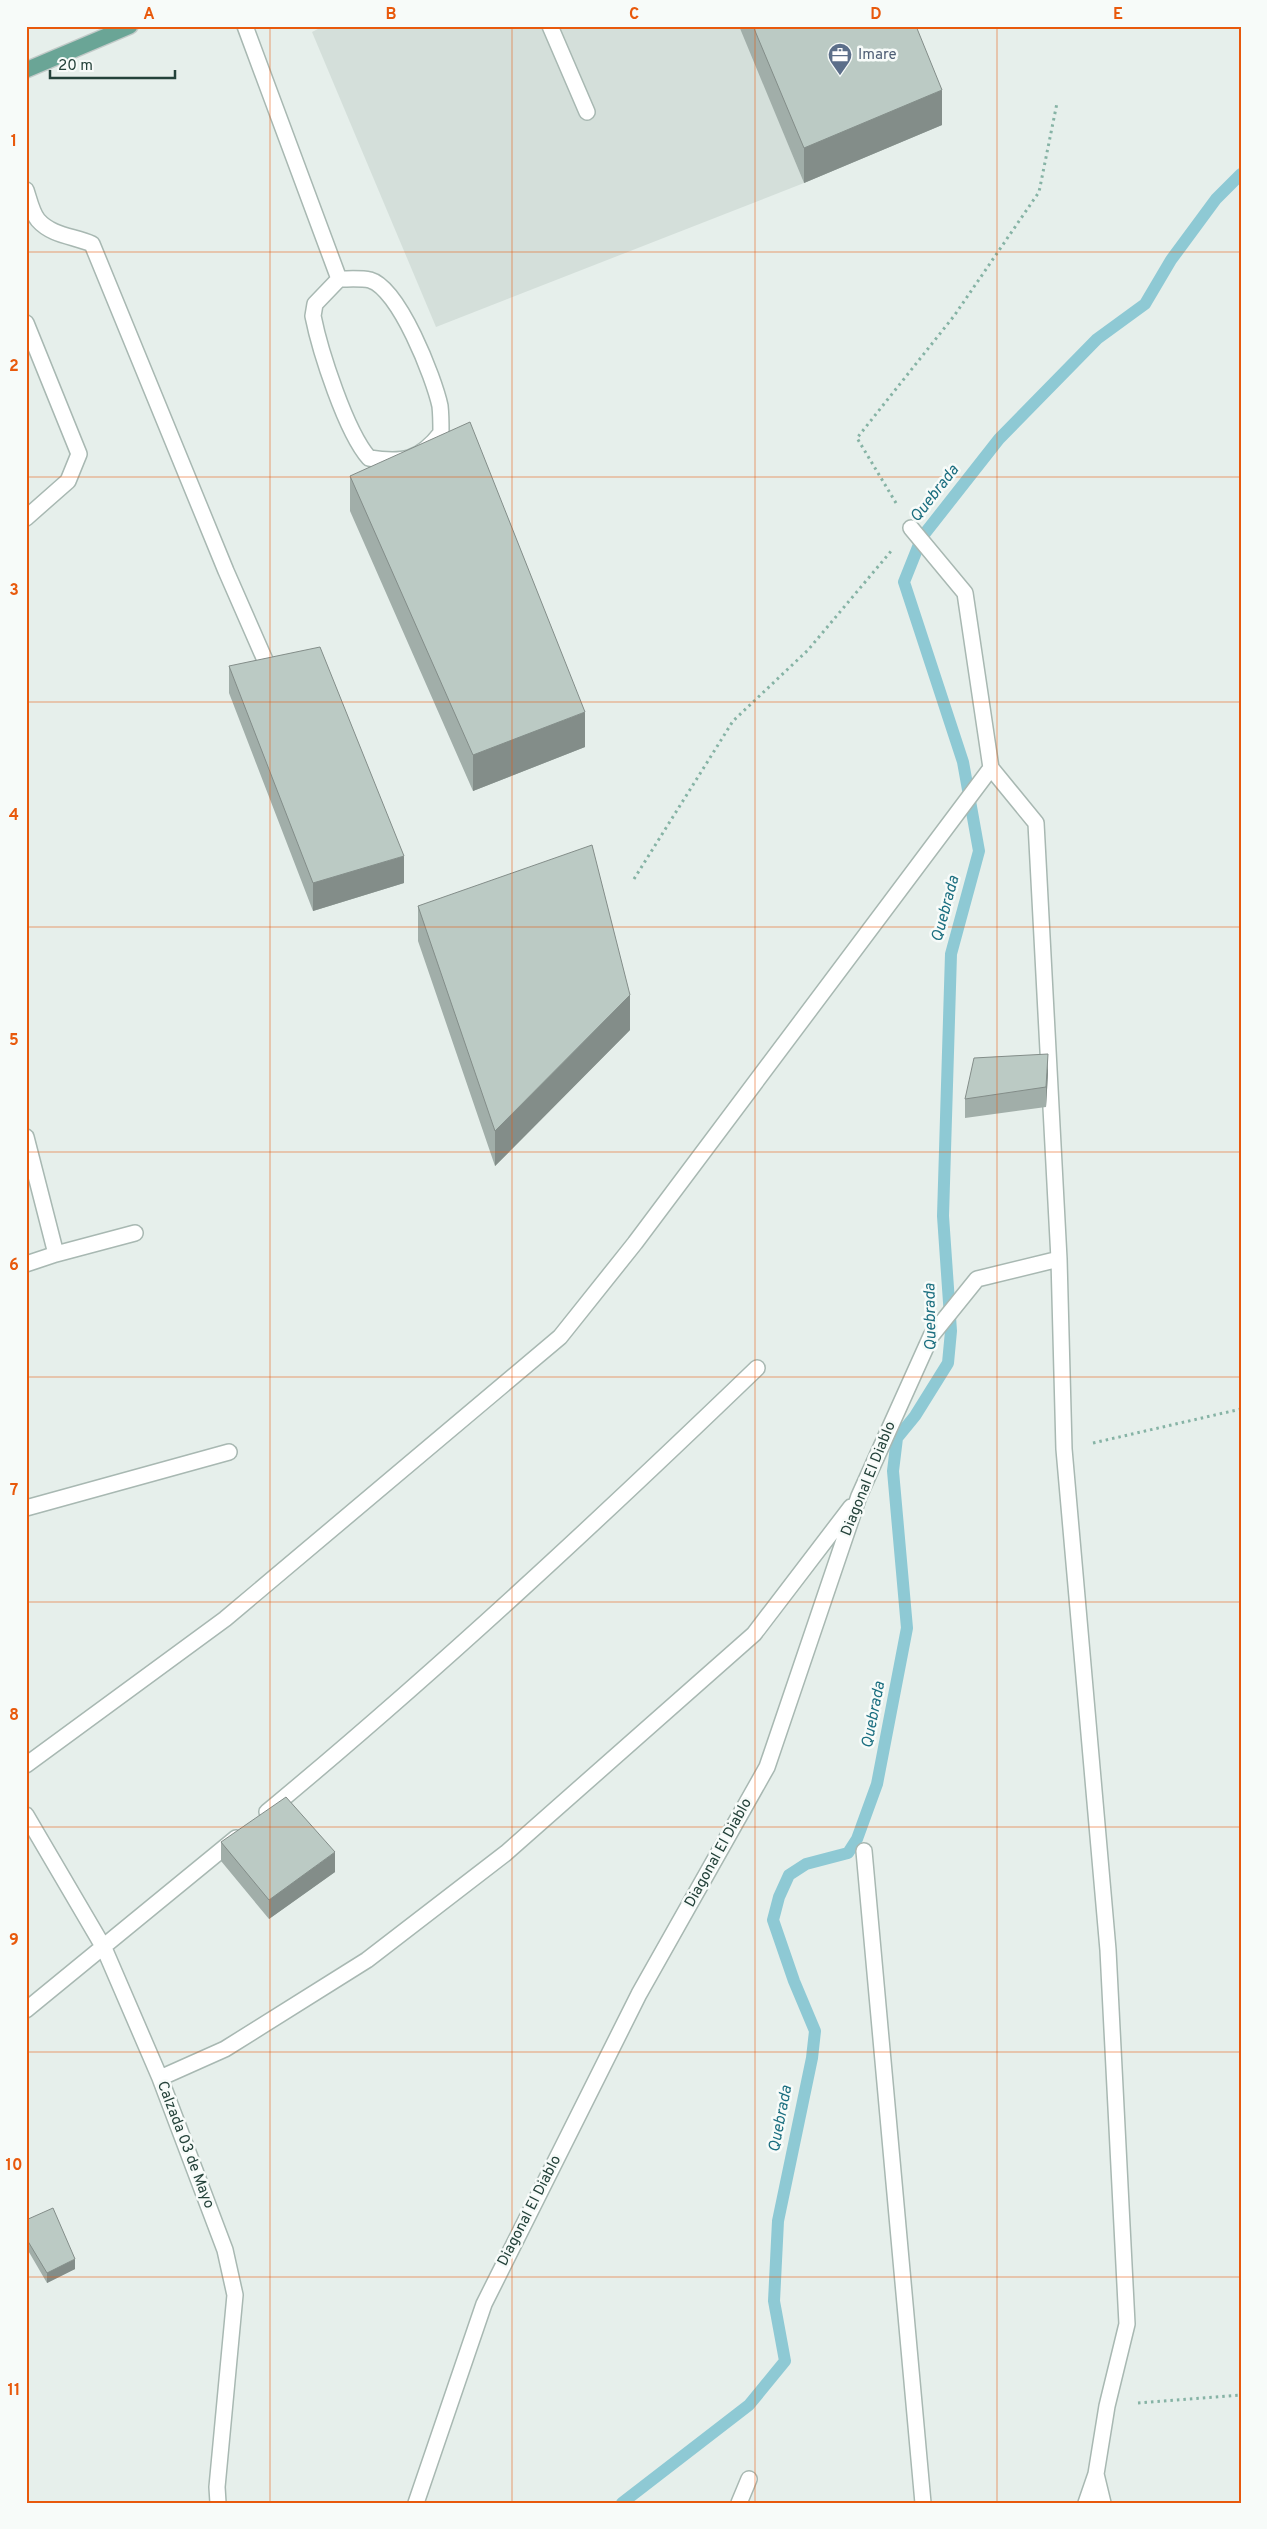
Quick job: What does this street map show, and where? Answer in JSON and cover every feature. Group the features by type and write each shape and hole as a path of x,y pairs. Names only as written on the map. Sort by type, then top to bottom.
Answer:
{"main road":[{"path":"26,70 130,26"}],"street":[{"path":"245,26 340,279"},
{"path":"550,26 587,112"},
{"path":"26,190 37,219 54,233 76,237 92,244 226,571 272,676"},
{"path":"340,279 372,280 398,305 418,345 440,406 441,433 428,449 408,460 390,461 369,458 358,446 336,390 313,316 315,304 340,279"},
{"path":"26,323 79,454 68,481 26,518"},
{"path":"913,531 966,593 991,768 1036,823 1059,1259 1064,1449 1108,1950 1127,2324 1107,2406 1096,2474 1086,2503"},
{"path":"26,1765 225,1619 560,1337 634,1243 991,768"},
{"path":"26,1137 56,1254"},
{"path":"26,1264 135,1233"},
{"name":"Diagonal El Diablo","path":"416,2503 484,2304 639,1994 767,1767 859,1496 931,1336 977,1279 1059,1259"},
{"path":"26,2010 252,1825 449,1656 591,1527 757,1368"},
{"path":"26,1508 230,1452"},
{"path":"160,2078 225,2049 367,1960 506,1853 754,1634 859,1496"},
{"name":"Calzada 03 de Mayo","path":"26,1815 104,1948 160,2078 225,2250 235,2295 217,2487 218,2503"},
{"path":"864,1851 923,2503"},
{"path":"1096,2474 1104,2503"},
{"path":"739,2503 748,2479"}],"path":[{"path":"634,879 733,722 808,650 913,531 857,438 954,316 1039,192 1057,103"},
{"path":"1064,1449 1241,1409"},
{"path":"1107,2406 1241,2395"}],"shaded area":[{"path":"324,26 740,26 804,183 436,327 312,32"}],"building":[{"name":"Imare","path":"753,26 916,26 942,90 804,148"},
{"path":"470,422 585,712 473,755 350,476"},
{"path":"320,647 404,856 313,883 229,666"},
{"path":"592,845 630,995 495,1131 418,906"},
{"path":"1048,1054 1046,1087 965,1099 974,1058"},
{"path":"286,1797 335,1852 269,1900 221,1842"},
{"path":"53,2208 75,2259 47,2273 26,2238 26,2220"}],"waterway":[{"name":"Quebrada","path":"622,2503 749,2405 785,2361 774,2301 778,2221 812,2058 815,2031 794,1981 773,1920 779,1897 789,1875 806,1864 848,1853 857,1839 877,1784 907,1628 893,1471 897,1438 915,1416 948,1363 951,1331 943,1216 951,954 979,851 963,762 904,582 922,537 999,439 1097,339 1145,304 1171,260 1216,199 1241,174"}],"place":[{"name":"Imare","path":"840,76"}]}
